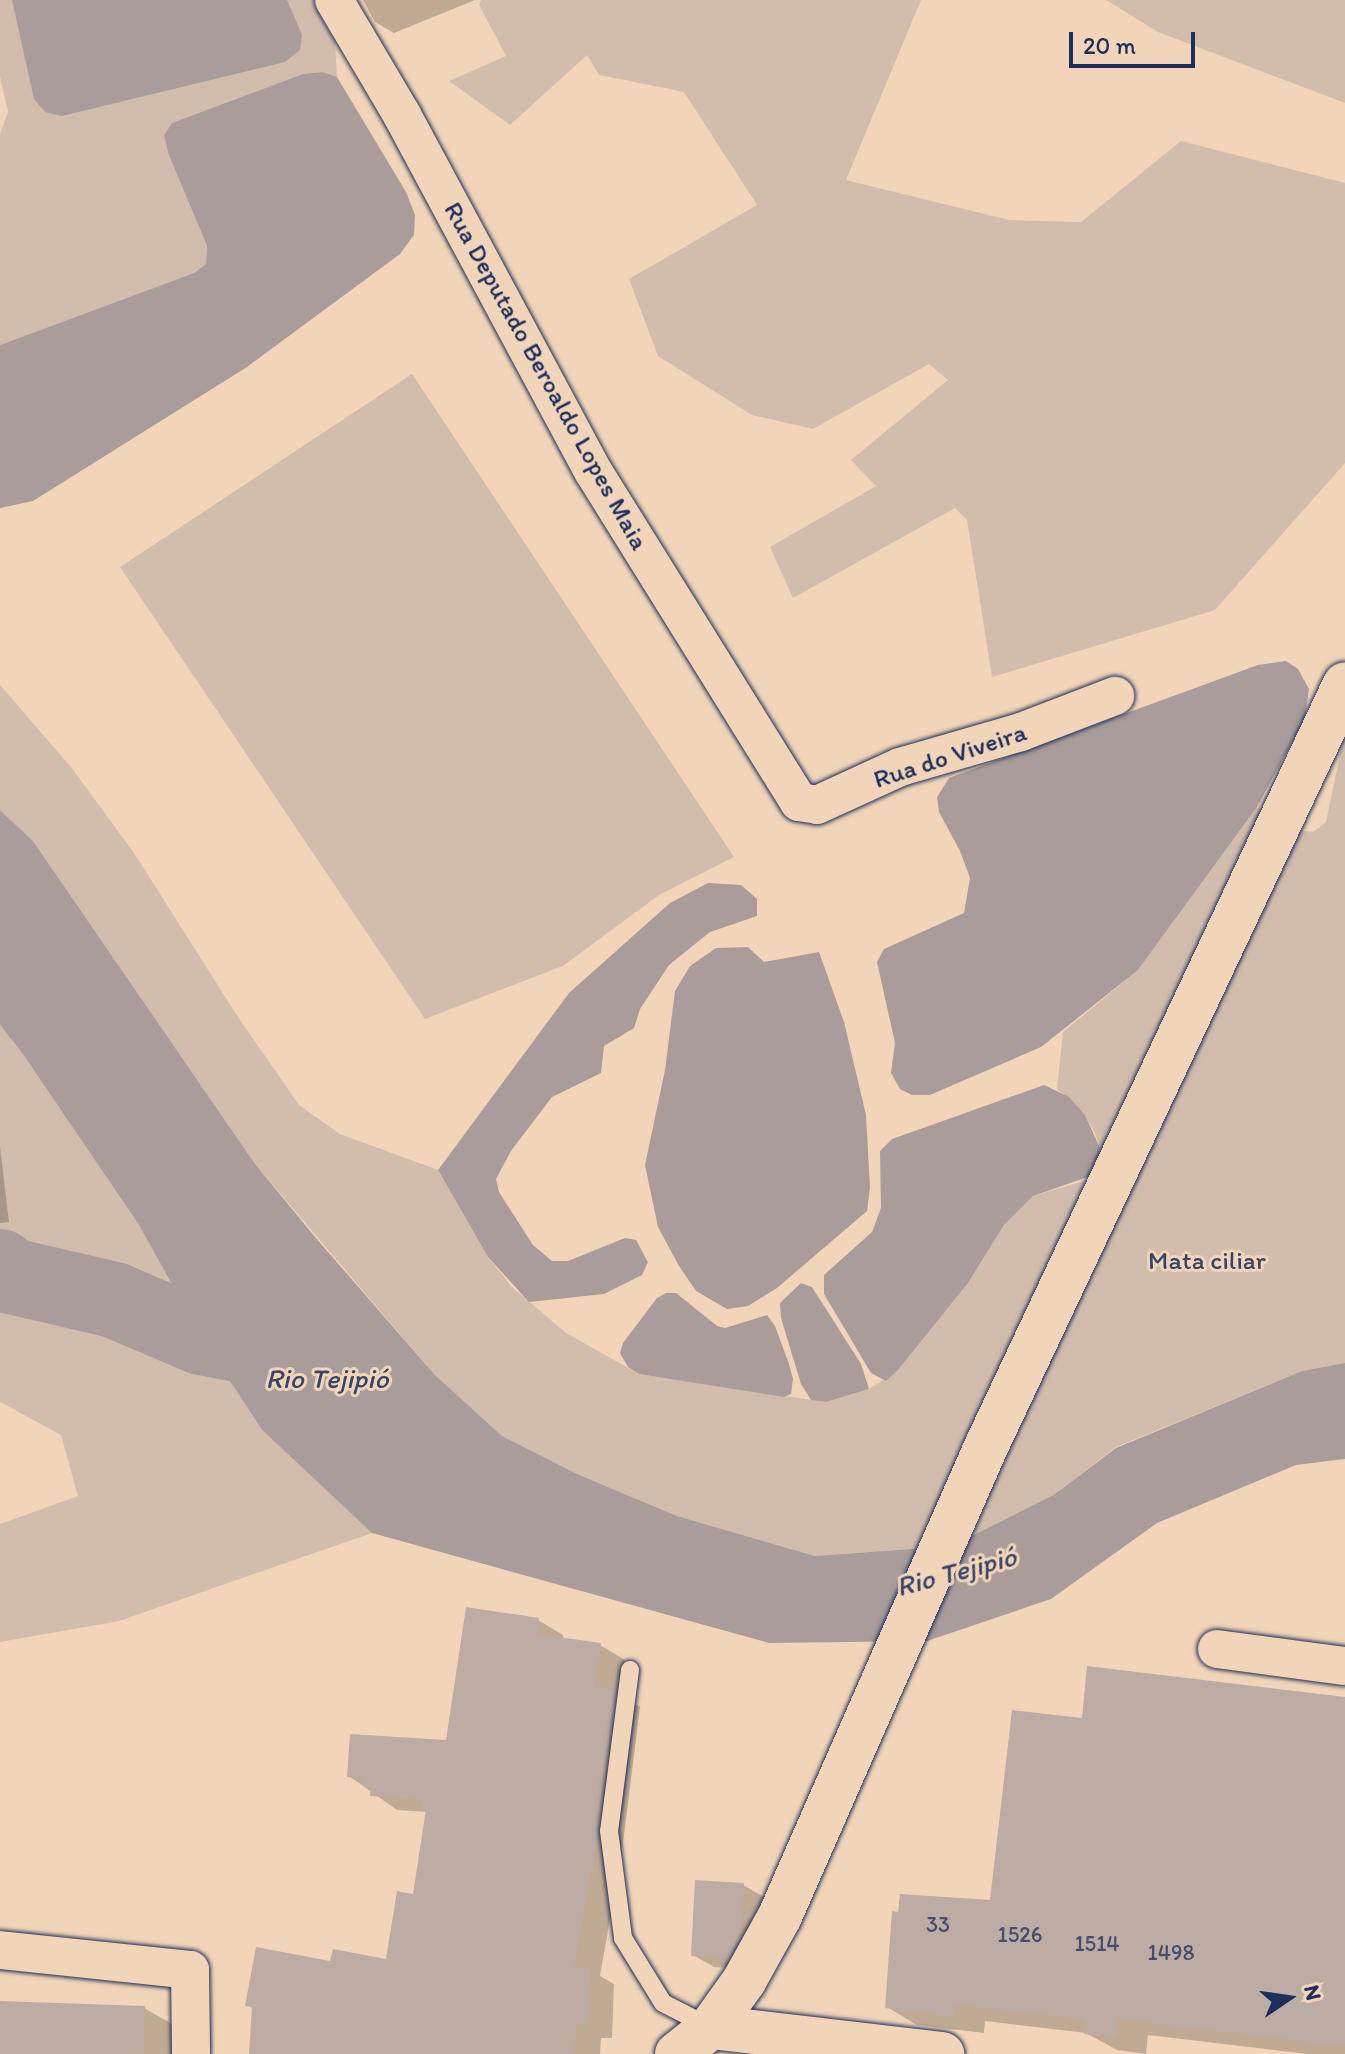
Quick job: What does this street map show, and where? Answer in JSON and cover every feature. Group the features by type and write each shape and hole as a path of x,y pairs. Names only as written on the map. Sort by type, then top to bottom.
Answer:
{"main road":[{"path":"677,2054 711,2027 744,1981 780,1916 985,1449 1345,684"},
{"path":"711,2027 942,2054"}],"street":[{"name":"Rua Deputado Beroaldo Lopes Maia","path":"334,0 402,115 593,471 790,789"},
{"name":"Rua do Viveira","path":"790,789 805,806 817,805 900,767 1021,732 1115,696"},
{"path":"1217,1649 1345,1666"},
{"path":"0,1950 190,1970 191,2054"}],"lane":[{"path":"630,1670 609,1831 623,1938 663,2003 711,2027"}],"green space":[{"path":"0,0 313,0 335,43 337,77 322,72 303,74 172,123 164,135 168,153 207,246 206,264 194,273 0,345 0,134 8,112 0,77"},
{"path":"481,0 921,0 846,180 1009,220 1081,222 1181,141 1345,183 1345,463 1215,610 992,677 967,520 955,508 793,598 770,547 876,486 851,460 948,380 929,364 813,429 752,415 658,356 629,279 757,205 684,92 599,75 587,55 510,125 449,81 506,56 479,5"},
{"path":"1106,0 1345,0 1345,103 1158,32"},
{"path":"412,374 734,857 659,895 563,966 425,1019 120,567"},
{"name":"Mata ciliar","path":"0,685 71,767 134,853 238,1017 299,1105 340,1134 438,1170 488,1257 512,1287 566,1333 639,1374 826,1402 869,1389 898,1370 968,1283 1004,1225 1033,1196 1094,1178 1100,1148 1095,1133 1085,1115 1057,1089 1063,1032 1138,970 1257,807 1304,831 1313,832 1326,822 1345,731 1345,1363 1302,1371 1116,1447 1055,1494 952,1546 815,1556 677,1516 577,1474 502,1436 434,1374 255,1164 33,841 0,810"},
{"path":"0,1025 23,1053 139,1225 201,1337 262,1430 372,1533 119,1621 0,1642 0,1524 78,1496 61,1435 0,1402"}],"water":[{"path":"12,0 287,0 302,35 300,50 285,62 62,116 45,112 34,99"},
{"path":"322,72 337,77 406,192 415,215 414,235 400,254 247,367 33,501 0,508 0,345 194,273 206,264 207,246 168,153 164,135 172,123 303,74"},
{"path":"1286,661 1298,669 1309,689 1305,718 1257,807 1138,970 1041,1047 930,1095 912,1095 900,1089 891,1073 895,1043 877,962 884,949 964,913 970,878 960,851 939,812 937,797 949,778 1258,665"},
{"name":"Rio Tejipió","path":"0,810 33,841 255,1164 434,1374 502,1436 577,1474 677,1516 815,1556 952,1546 1055,1494 1116,1448 1302,1371 1345,1363 1345,1459 1296,1465 1157,1523 1051,1599 927,1641 769,1643 372,1533 262,1430 201,1337 139,1225 0,1025"},
{"path":"708,883 741,885 757,899 757,916 710,932 669,965 640,1009 634,1028 604,1046 601,1073 552,1097 511,1151 496,1179 499,1192 533,1245 552,1261 568,1261 625,1238 636,1240 648,1262 642,1275 604,1294 529,1302 488,1257 438,1170 569,993 670,903"},
{"path":"748,947 764,962 819,952 844,1022 866,1115 870,1187 867,1211 777,1288 748,1306 727,1309 696,1291 679,1266 658,1227 645,1165 665,1070 675,991 690,966 716,948"},
{"path":"1044,1085 1069,1097 1085,1115 1100,1148 1102,1172 1033,1196 1004,1225 968,1283 898,1370 886,1381 871,1373 824,1294 824,1275 872,1232 881,1208 880,1151 892,1139"},
{"path":"801,1283 812,1287 861,1364 869,1389 826,1402 811,1400 801,1384 781,1318 780,1303"},
{"path":"666,1293 676,1293 717,1326 725,1328 767,1315 775,1326 789,1364 793,1379 791,1394 784,1397 639,1374 628,1367 620,1353 623,1343 657,1298"}],"building":[{"path":"466,1607 539,1618 537,1634 601,1643 594,1687 615,1690 597,1835 574,1967 590,1967 587,2025 576,2024 574,2054 249,2054 252,2007 245,2006 256,1947 330,1961 333,1949 386,1959 397,1891 413,1894 426,1809 421,1809 422,1799 370,1796 371,1785 363,1784 363,1779 347,1777 350,1734 446,1740"},
{"path":"1087,1666 1345,1697 1345,2046 1118,2019 1116,2038 1084,2034 1086,2020 955,2004 954,2017 885,2008 892,1911 898,1912 900,1894 990,1900 1012,1710 1082,1718"},
{"path":"695,1880 744,1883 740,1936 728,1958 691,1956"},
{"path":"0,2001 145,2006 143,2054 0,2054"}],"waterway":[{"path":"0,1267 11,1276 114,1300 201,1337 301,1356"}]}
